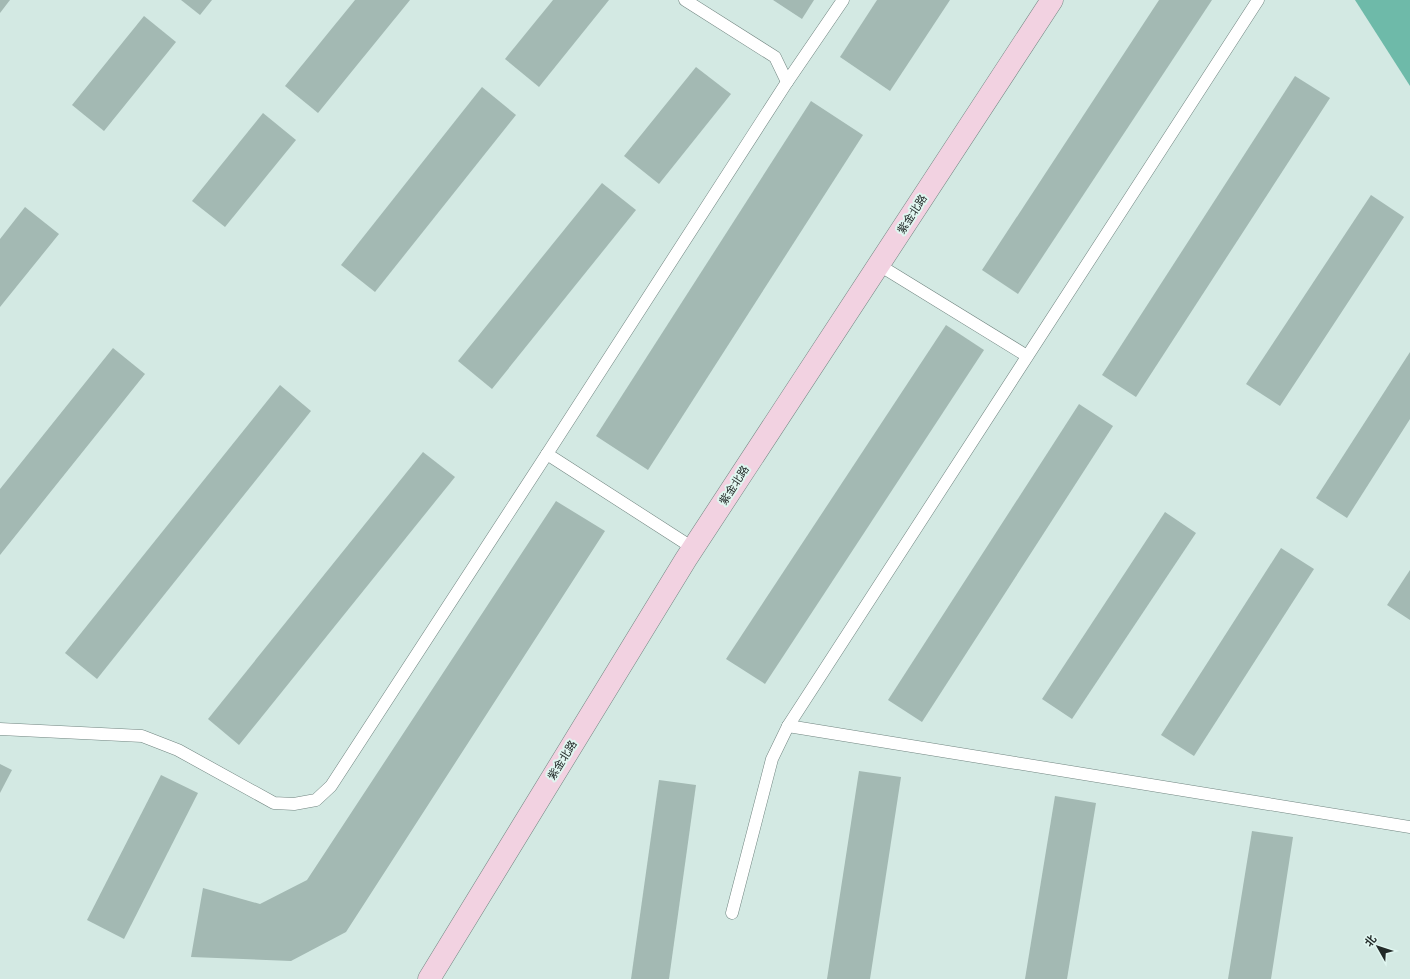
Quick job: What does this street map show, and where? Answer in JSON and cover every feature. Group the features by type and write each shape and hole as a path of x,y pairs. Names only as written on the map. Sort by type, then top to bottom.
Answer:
{"street":[{"name":"紫金北路","path":"429,979 693,548 1052,0"}],"lane":[{"path":"685,0 775,58 787,82"},
{"path":"0,729 142,736 178,750 274,803 294,804 316,800 330,786 547,454 787,82 843,0"},
{"path":"732,913 772,759 788,726 1258,0"},
{"path":"879,264 1027,356"},
{"path":"547,454 693,548"},
{"path":"788,726 1410,827"}],"shaded area":[{"path":"1355,0 1410,0 1410,86"}],"building":[{"path":"0,0 10,0 0,13"},
{"path":"181,0 212,0 200,15"},
{"path":"355,0 410,0 318,113 285,86"},
{"path":"553,0 609,0 539,87 505,59"},
{"path":"773,0 814,0 802,19"},
{"path":"877,0 950,0 890,91 840,57"},
{"path":"1159,0 1212,0 1018,294 982,270"},
{"path":"144,16 176,42 104,131 72,105"},
{"path":"696,67 731,94 659,184 624,156"},
{"path":"1295,76 1330,98 1136,397 1102,375"},
{"path":"482,87 516,115 375,292 341,265"},
{"path":"811,101 863,135 648,470 596,436"},
{"path":"263,113 296,140 225,227 192,201"},
{"path":"602,183 636,210 492,389 458,361"},
{"path":"1371,195 1404,217 1280,406 1246,384"},
{"path":"25,207 59,234 0,307 0,239"},
{"path":"946,325 984,350 765,684 726,659"},
{"path":"113,348 145,374 0,555 0,489"},
{"path":"1410,352 1410,419 1347,518 1316,498"},
{"path":"280,385 311,411 97,679 65,653"},
{"path":"1079,404 1113,426 922,722 888,700"},
{"path":"423,452 455,477 239,745 208,719"},
{"path":"556,501 605,531 346,932 291,961 191,957 203,888 260,904 307,880"},
{"path":"1165,512 1196,533 1072,719 1042,699"},
{"path":"1281,548 1314,569 1194,756 1161,735"},
{"path":"1410,570 1410,620 1387,605"},
{"path":"0,764 12,770 0,793"},
{"path":"859,771 901,777 870,979 827,979"},
{"path":"161,775 198,793 124,939 87,920"},
{"path":"659,780 696,785 669,979 631,979"},
{"path":"1055,796 1096,803 1067,979 1025,979"},
{"path":"1252,831 1293,837 1271,979 1228,979"}]}
